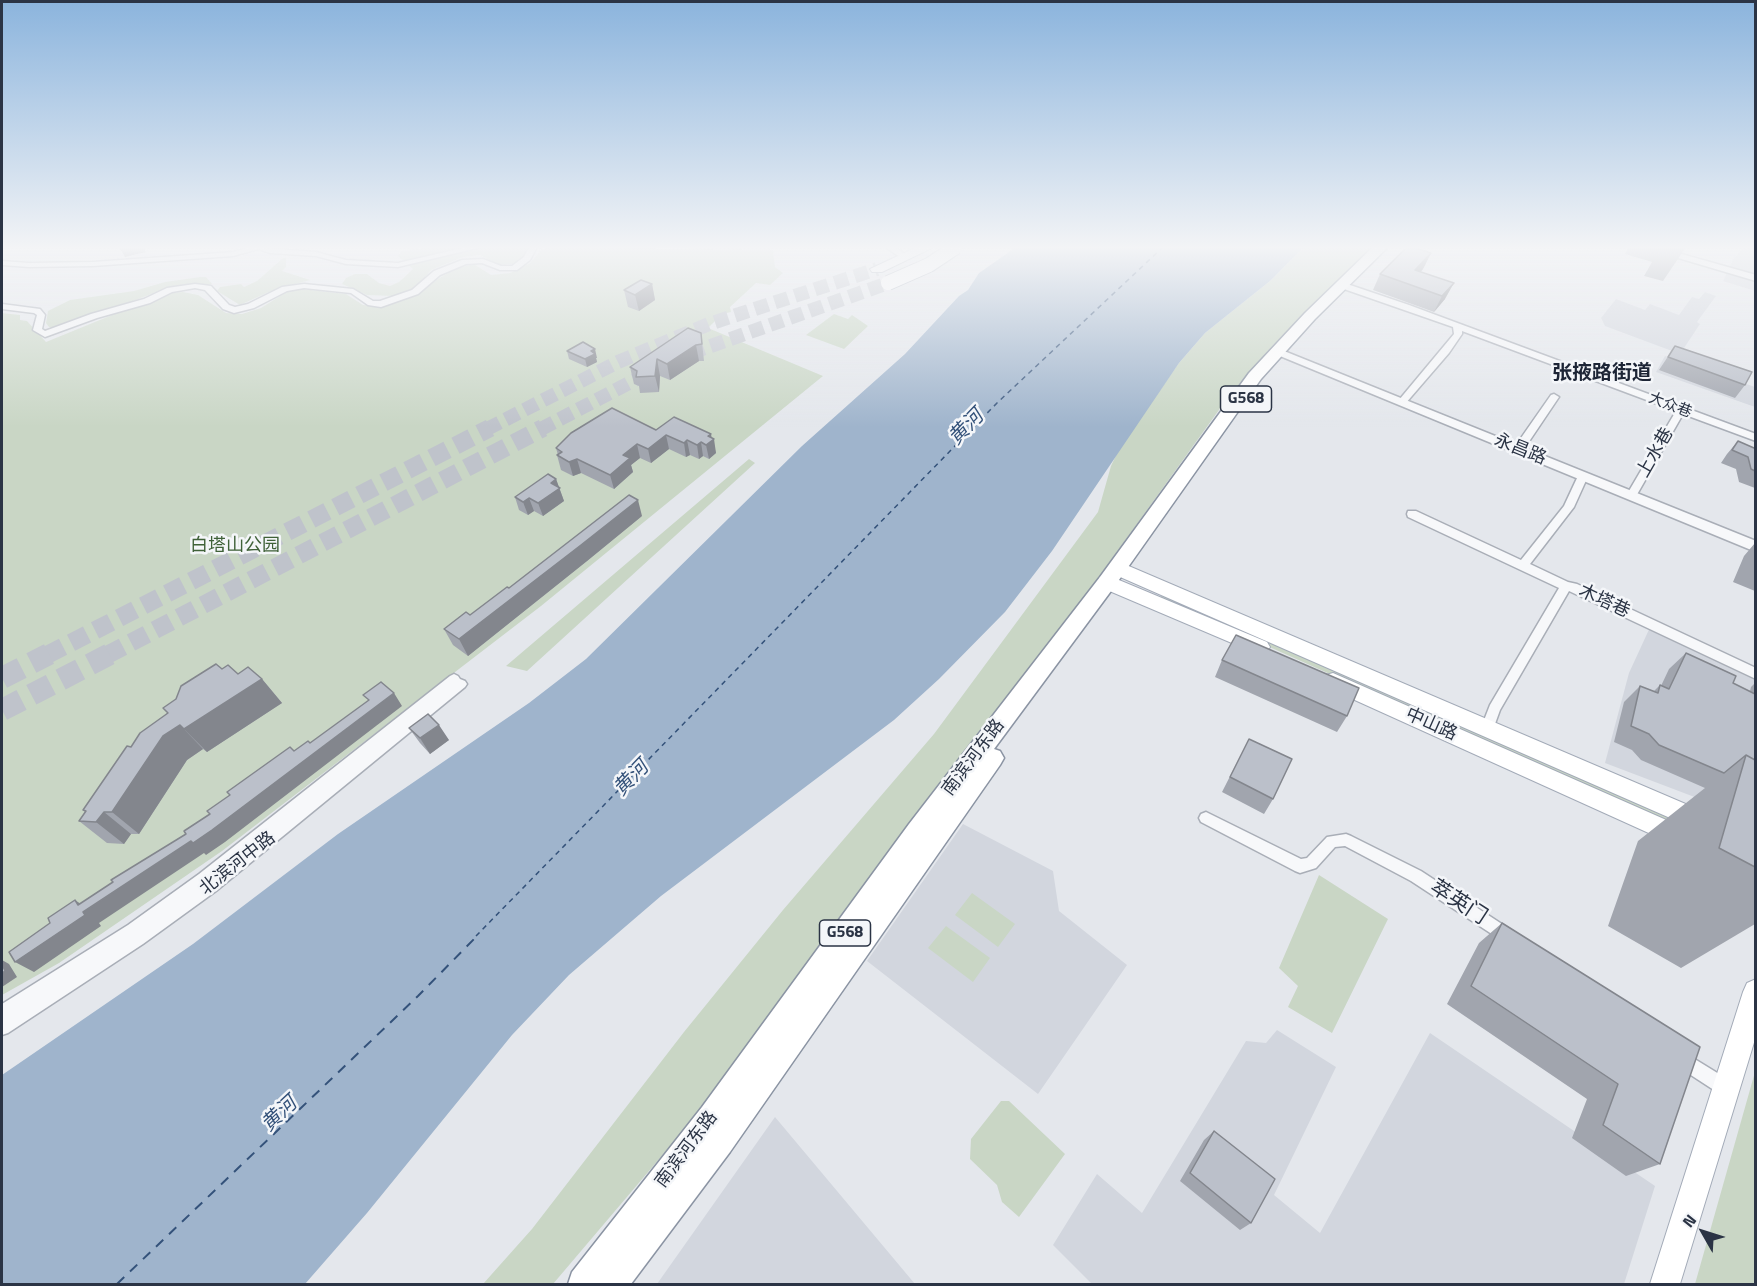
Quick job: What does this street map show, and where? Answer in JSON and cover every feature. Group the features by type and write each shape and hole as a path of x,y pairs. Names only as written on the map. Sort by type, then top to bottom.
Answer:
{"highway":[{"name":"南滨河东路","path":"584,1284 713,1118 918,832 1118,577 1255,376 1320,307"},
{"name":"南滨河东路","path":"611,1284 719,1141 1245,401 1284,354 1329,307"}],"main road":[{"name":"中山路","path":"1118,577 1487,728 1722,831"},
{"name":"中山路","path":"1118,577 1698,845"},
{"path":"1665,1284 1755,992"}],"street":[{"path":"2,307 37,311 41,315 36,330 45,334 125,307"},
{"path":"230,307 234,310 246,307"},
{"name":"大众巷","path":"1401,307 1755,438"},
{"path":"1402,402 1446,351 1458,334 1457,327"},
{"name":"永昌路","path":"1284,354 1755,547"},
{"path":"1518,450 1554,398"},
{"name":"上水巷","path":"1631,496 1681,410"},
{"path":"1524,564 1569,507 1583,477"},
{"path":"1412,514 1524,564 1566,586"},
{"name":"木塔巷","path":"1487,728 1494,709 1566,586 1755,674"},
{"name":"北滨河中路","path":"2,1013 133,930 204,879 458,681 211,886 138,939 2,1027"},
{"name":"萃英门","path":"1206,818 1300,866 1311,863 1332,841 1346,840 1416,876 1525,947"},
{"path":"1665,1049 1726,1088"}],"shaded area":[{"path":"1610,307 1637,307 1645,310 1647,307 1658,307 1679,315 1685,307 1708,307 1697,322 1700,324 1680,354 1605,326 1601,318"},
{"path":"1665,356 1755,387 1755,407 1656,372"},
{"path":"1652,623 1755,669 1755,820 1605,763 1629,673"},
{"path":"963,824 1053,871 1059,911 1127,965 1038,1094 867,961"},
{"path":"1277,1030 1336,1067 1274,1195 1320,1233 1430,1033 1655,1186 1624,1284 1092,1284 1053,1245 1097,1174 1142,1213 1246,1041 1266,1043"},
{"path":"775,1117 915,1284 657,1284"}],"green space":[{"path":"56,307 117,307 61,328 49,327 46,323 48,311"},
{"name":"白塔山公园","path":"139,307 217,307 226,313 242,314 261,308 730,307 731,312 722,314 708,328 823,376 541,606 222,851 59,963 2,995 2,313 20,315 20,320 27,321 46,342 117,313"},
{"path":"1237,307 1312,307 1275,343 1229,396 750,1052 553,1284 483,1284 532,1229 684,1032 783,910 934,734 1098,512 1111,466 1122,443 1179,363 1205,333"},
{"path":"834,314 848,319 852,315 868,326 844,349 806,335"},
{"path":"749,459 755,463 527,671 506,666"},
{"path":"1164,592 1720,838 1719,848 1160,598"},
{"path":"1319,875 1388,919 1332,1033 1288,1007 1298,986 1279,968"},
{"path":"972,893 1015,924 998,947 955,915"},
{"path":"946,926 990,958 973,982 928,948"},
{"path":"1755,1072 1755,1284 1695,1284"},
{"path":"1001,1101 1009,1101 1065,1154 1019,1217 1002,1202 997,1185 970,1159 971,1139"}],"water":[{"name":"黄河","path":"949,307 1237,307 1205,333 1179,363 1052,551 1005,612 939,679 894,720 661,896 569,975 512,1035 367,1213 305,1284 2,1284 2,1075 193,944 338,834 529,703 586,659 802,446 905,354"}],"building":[{"path":"688,328 701,333 702,344 696,345 667,364 657,359 655,376 636,377 637,371 630,367"},
{"path":"583,342 595,349 591,351 595,354 585,359 567,351"},
{"path":"1675,346 1752,372 1745,385 1668,357"},
{"path":"612,408 656,430 674,417 711,434 708,436 714,439 706,445 701,442 697,445 687,440 684,443 666,435 648,449 637,444 623,455 630,458 610,475 577,459 569,462 557,455 562,452 556,448 571,433"},
{"path":"1738,441 1755,447 1755,471 1751,469 1748,457 1732,450"},
{"path":"548,474 556,479 551,483 560,488 538,503 529,498 523,502 515,497"},
{"path":"629,495 638,500 459,639 444,629 466,612 470,615 507,587 509,588"},
{"path":"1236,635 1359,688 1347,716 1222,660"},
{"path":"1686,653 1736,676 1733,683 1755,694 1755,760 1746,755 1724,773 1659,745 1649,734 1631,726 1640,686 1658,693 1660,685 1669,689"},
{"path":"216,664 222,669 228,665 238,674 248,667 262,679 184,729 180,725 163,736 112,812 104,812 96,822 79,821 86,811 83,810 127,746 131,747 140,733 168,713 163,708 176,699 181,686"},
{"path":"381,682 394,693 212,830 193,843 191,841 83,912 85,915 15,962 9,952 50,923 48,918 75,900 78,905 113,882 111,880 186,834 184,831 210,814 207,811 230,795 227,792 290,747 294,751 308,741 310,743 369,700 363,695"},
{"path":"428,714 439,725 420,738 409,728"},
{"path":"1249,739 1292,759 1273,799 1230,777"},
{"path":"1746,755 1755,760 1755,867 1719,848"},
{"path":"1502,923 1700,1047 1660,1164 1603,1125 1618,1084 1471,986"},
{"path":"1214,1131 1275,1179 1251,1223 1190,1173"}],"ferry route":[{"path":"476,936 997,403 1099,307"},
{"path":"117,1284 418,996 478,935"}],"tunnel":[{"path":"487,429 618,362 709,324 761,307"},
{"path":"541,429 677,358 820,307"},
{"path":"47,655 490,428"},
{"path":"107,655 543,428"},
{"path":"2,678 49,654"},
{"path":"2,710 110,654"}],"district":[{"name":"张掖路街道","path":"1602,374"}]}
